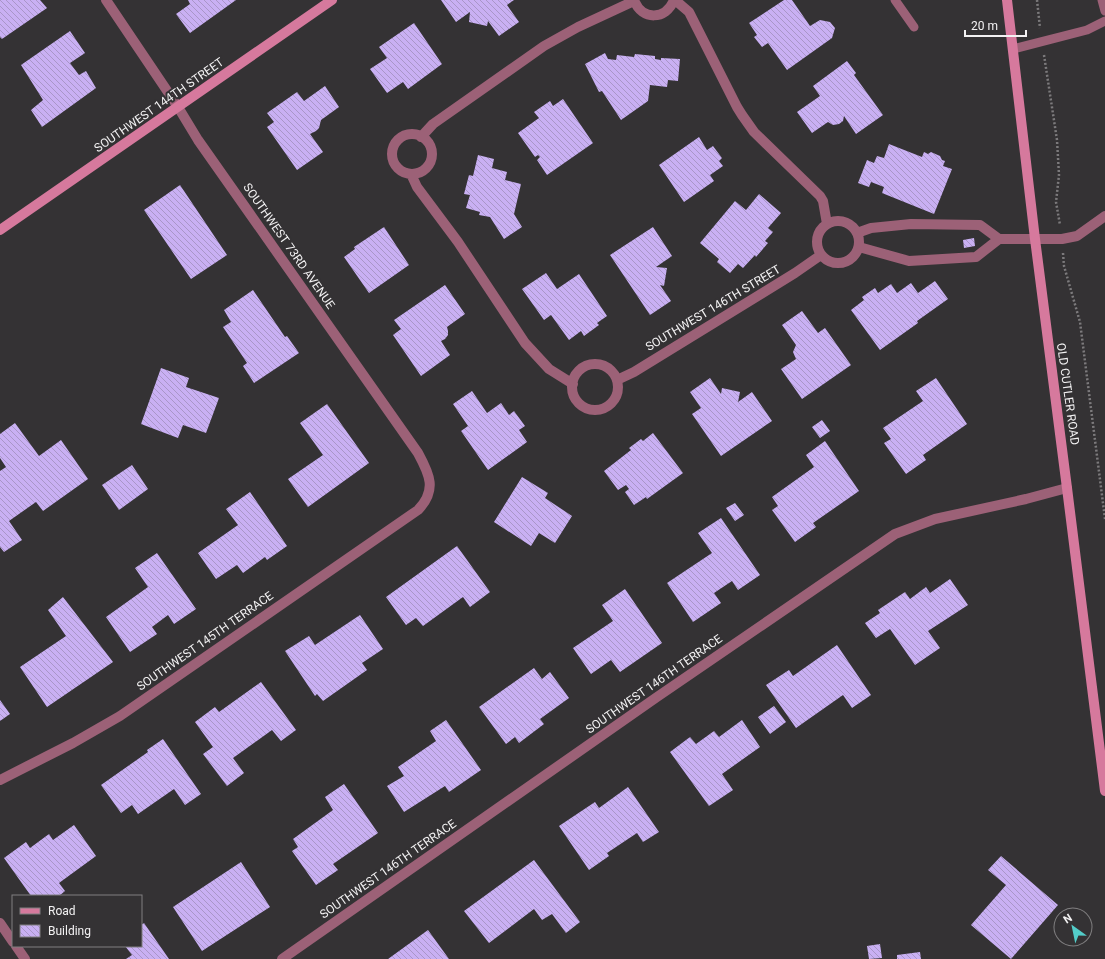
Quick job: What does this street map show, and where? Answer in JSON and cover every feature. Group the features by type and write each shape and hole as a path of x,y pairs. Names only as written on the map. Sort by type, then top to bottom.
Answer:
{"main road":[{"name":"SOUTHWEST 144TH STREET","path":"0,230 332,0"},
{"name":"OLD CUTLER ROAD","path":"1007,0 1035,239 1105,791"}],"street":[{"name":"SOUTHWEST 73RD AVENUE","path":"106,0 203,147 418,453 431,483 425,502 418,510"},
{"path":"422,137 433,124 544,46 634,0 642,12 655,16 667,11 672,6 674,0 689,12 736,107 746,122 754,132 820,196 823,201 827,224"},
{"path":"409,134 422,137 426,140 430,146 431,159 424,170 411,174 395,165 392,152 394,146 402,136 409,134"},
{"path":"411,174 417,187 458,242 517,333 528,347 550,369 573,384"},
{"path":"857,233 871,228 911,224 980,225 999,238 1062,240 1077,236 1105,216"},
{"path":"842,222 853,228 857,233 858,247 856,253 846,262 840,264 833,263 826,260 821,255 818,249 818,235 827,224 842,222"},
{"path":"858,247 909,261 976,257 999,238"},
{"name":"SOUTHWEST 146TH STREET","path":"617,380 634,372 795,273 821,255"},
{"path":"593,365 601,365 608,368 617,380 617,394 608,406 594,410 586,408 580,404 573,391 573,384 575,377 580,371 593,365"},
{"name":"SOUTHWEST 146TH TERRACE","path":"282,959 886,539 902,530 935,519 1026,499 1067,488"},
{"name":"SOUTHWEST 145TH TERRACE","path":"0,780 73,743 120,716 418,510"},
{"path":"0,923 12,941"},
{"path":"17,947 25,959"}],"lane":[{"path":"895,0 914,27"},
{"path":"1102,0 1105,11"},
{"path":"1013,49 1087,30 1105,21"}],"path":[{"path":"1037,0 1041,33"},
{"path":"1044,57 1057,140 1059,175 1056,202 1058,209"},
{"path":"1064,266 1080,322 1105,519"}],"building":[{"path":"0,0 40,0 47,8 2,39 0,37"},
{"path":"188,0 236,0 190,33 176,14 190,4"},
{"path":"441,0 514,0 507,5 519,22 499,36 488,21 487,26 469,22 470,12 456,22"},
{"path":"784,0 792,0 810,26 820,20 830,22 835,28 832,38 787,70 768,43 762,47 754,37 757,35 749,23"},
{"path":"414,23 442,64 408,89 403,82 387,93 370,69 387,58 379,47"},
{"path":"70,31 85,53 70,63 79,75 86,71 96,88 42,127 31,110 43,100 21,65"},
{"path":"605,53 608,59 616,60 617,55 634,57 635,54 655,56 655,59 661,60 661,58 680,59 678,81 668,80 667,87 650,85 648,101 621,120 602,91 599,92 585,64"},
{"path":"847,61 856,73 854,75 883,115 856,134 844,116 843,121 839,124 833,125 828,122 812,133 797,112 820,96 813,86"},
{"path":"325,86 339,107 321,120 319,128 310,134 323,152 297,170 267,127 274,122 267,113 297,92 304,101"},
{"path":"563,99 593,143 547,175 537,160 540,157 538,155 535,157 518,133 539,118 534,112 550,101 553,106"},
{"path":"699,137 707,150 713,146 722,158 719,161 723,166 710,175 714,181 684,202 659,165"},
{"path":"889,144 922,157 924,152 928,154 931,152 940,156 942,160 945,161 943,166 952,169 934,214 882,193 884,187 871,182 869,187 858,183 867,160 874,163 877,156 884,158"},
{"path":"478,155 494,159 492,168 507,172 505,180 521,184 514,214 522,227 504,239 490,217 479,215 480,212 466,208 470,195 464,194 469,175 473,176"},
{"path":"180,185 227,255 191,279 144,210"},
{"path":"759,194 781,213 768,228 773,232 765,241 768,243 756,257 755,255 743,268 738,264 730,273 717,262 719,259 700,243 735,201 746,210"},
{"path":"384,227 409,265 369,293 344,257 355,249 354,247"},
{"path":"653,227 672,256 656,267 667,268 664,286 660,285 671,301 650,315 610,255"},
{"path":"974,238 975,246 964,248 963,240"},
{"path":"546,273 557,289 579,274 607,316 597,323 599,325 584,336 581,331 569,340 551,315 544,320 522,289"},
{"path":"935,281 948,299 880,350 851,310 864,300 862,297 875,288 878,293 891,284 897,293 911,283 918,293"},
{"path":"445,285 465,314 447,327 448,335 441,341 450,355 421,376 393,335 401,329 394,320"},
{"path":"253,290 285,337 287,336 299,353 254,383 243,366 247,363 223,327 231,322 224,310"},
{"path":"802,311 818,333 825,328 851,365 802,399 781,369 796,359 793,352 796,345 782,325"},
{"path":"161,368 189,378 186,387 219,398 206,433 183,425 178,438 141,424"},
{"path":"710,378 721,394 722,388 740,392 738,402 752,392 772,421 721,456 692,414 701,408 690,392"},
{"path":"936,378 967,424 923,455 926,460 906,474 884,443 891,439 883,428 923,401 916,391"},
{"path":"472,391 487,413 501,403 509,415 514,411 525,426 519,430 527,442 488,470 461,431 468,426 453,404"},
{"path":"327,404 369,463 308,507 288,479 323,455 300,423"},
{"path":"822,420 830,431 820,438 812,427"},
{"path":"15,423 39,456 61,440 88,479 43,511 36,502 9,521 22,540 4,552 0,547 0,471 6,467 0,458 0,434"},
{"path":"653,433 683,473 647,499 646,497 634,505 625,492 629,489 626,485 618,490 604,471 631,450 629,448 641,439 643,441"},
{"path":"825,441 859,491 813,523 816,527 795,542 772,510 778,506 772,497 814,467 806,455"},
{"path":"132,465 148,489 119,510 102,485"},
{"path":"522,477 548,493 545,498 572,516 555,543 539,533 531,546 494,522"},
{"path":"250,492 287,546 267,560 265,557 243,573 237,565 216,579 198,553 238,525 226,509"},
{"path":"735,503 744,515 735,521 726,508"},
{"path":"721,518 760,575 738,590 732,581 714,593 721,603 693,622 667,583 712,553 698,533"},
{"path":"457,546 490,592 470,607 463,597 423,626 416,618 406,625 386,597"},
{"path":"157,553 196,609 174,624 168,615 152,627 157,634 130,652 106,617 148,587 135,568"},
{"path":"950,579 968,605 928,631 940,648 915,665 890,629 876,638 865,623 880,613 878,610 905,592 910,599 926,587 930,593"},
{"path":"625,589 662,643 620,672 611,660 591,674 573,648 613,621 602,605"},
{"path":"63,597 113,662 47,707 20,667 66,636 48,610"},
{"path":"360,615 383,649 362,663 367,670 323,701 317,694 315,696 285,651 309,636 315,645"},
{"path":"837,645 871,695 852,708 843,695 796,728 766,685 789,670 793,676"},
{"path":"534,668 542,679 550,672 569,698 540,719 544,724 519,743 515,737 506,744 479,707"},
{"path":"261,682 296,730 281,741 272,730 233,758 244,773 227,786 203,754 213,747 195,722 215,707 219,712"},
{"path":"0,700 10,714 0,721"},
{"path":"774,706 786,722 770,734 758,717"},
{"path":"446,720 481,770 449,792 445,786 404,812 387,786 404,776 398,767 436,741 430,731"},
{"path":"742,720 760,747 722,774 733,790 709,806 670,752 690,737 696,744 714,731 719,737"},
{"path":"163,739 201,794 185,805 174,789 138,814 132,805 121,813 101,785 148,752 147,750"},
{"path":"344,784 378,833 333,864 338,870 316,885 292,851 298,847 293,839 333,810 325,797"},
{"path":"628,787 659,832 643,842 637,833 607,853 609,856 589,870 559,826 595,802 599,808"},
{"path":"74,825 96,856 59,883 65,891 60,895 30,895 4,858 26,842 30,848 49,834 53,840"},
{"path":"1001,856 1058,905 1056,907 1053,907 1053,911 1011,959 971,925 1006,885 988,870"},
{"path":"534,860 580,922 566,933 552,914 542,920 534,909 489,943 464,911"},
{"path":"241,862 270,907 202,951 173,907"},
{"path":"144,923 169,959 126,959 132,955 126,947 142,947 142,924"},
{"path":"428,930 449,959 388,959"},
{"path":"880,944 882,958 869,959 867,946"},
{"path":"920,952 921,959 897,959 897,955"}]}
